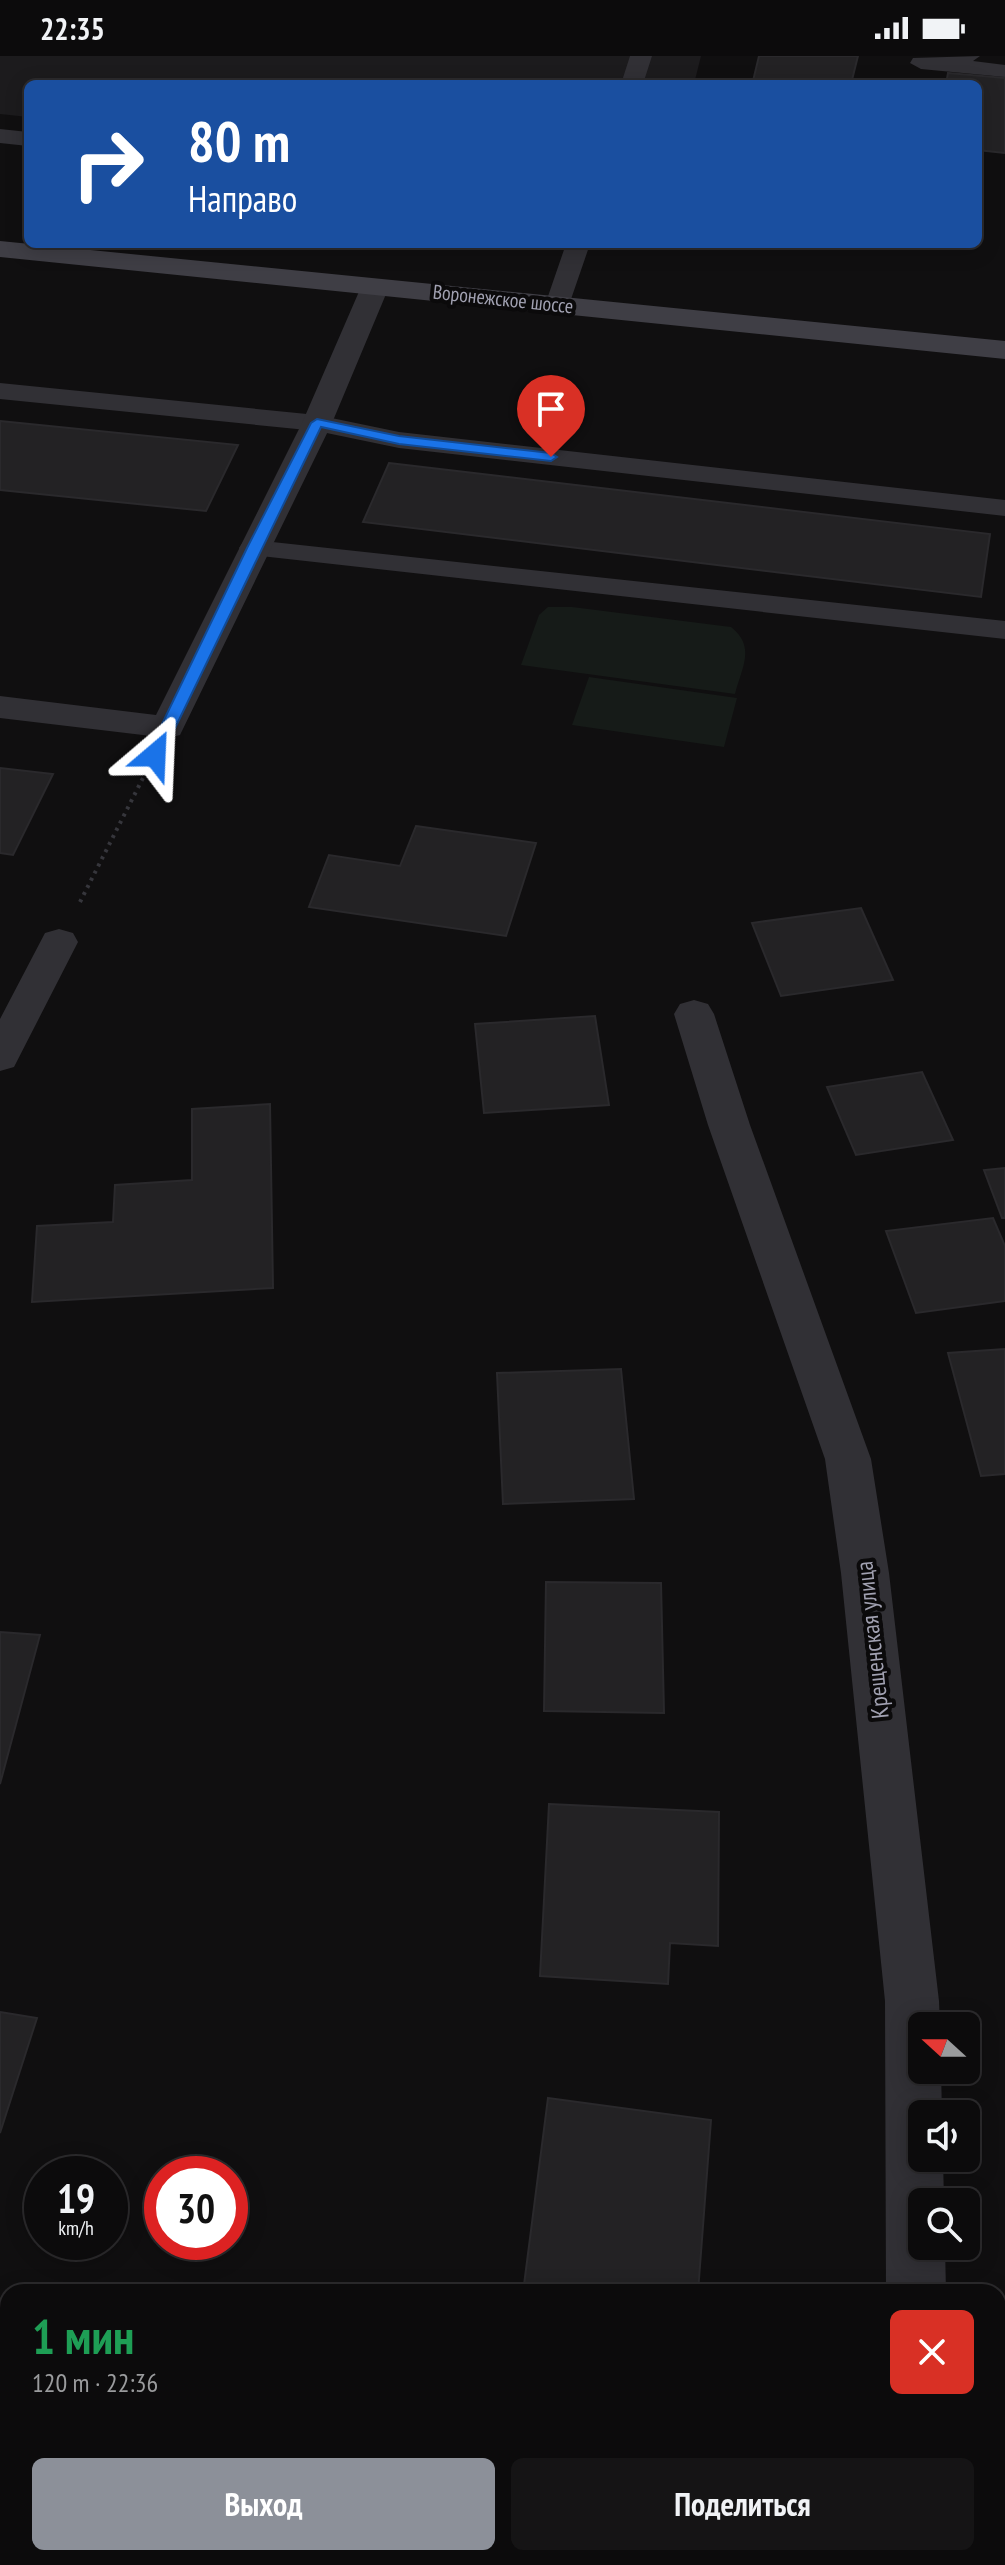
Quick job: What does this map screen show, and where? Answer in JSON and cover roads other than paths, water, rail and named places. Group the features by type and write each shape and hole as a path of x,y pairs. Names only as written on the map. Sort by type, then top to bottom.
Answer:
{"main road":[{"name":"Воронежское шоссе","path":"0,249 1005,350"}],"street":[{"path":"0,707 109,720 162,741 253,548 317,423 375,287"},
{"path":"0,1057 59,942"},
{"name":"Крещенская улица","path":"694,1014 729,1125 848,1459 865,1573 912,2001 916,2284"}],"lane":[{"path":"633,80 641,56"},
{"path":"920,68 969,56"},
{"path":"920,68 1005,71"},
{"path":"0,136 24,139"},
{"path":"557,305 577,248"},
{"path":"0,391 317,423 399,440 1005,508"},
{"path":"253,548 1005,630"}]}
